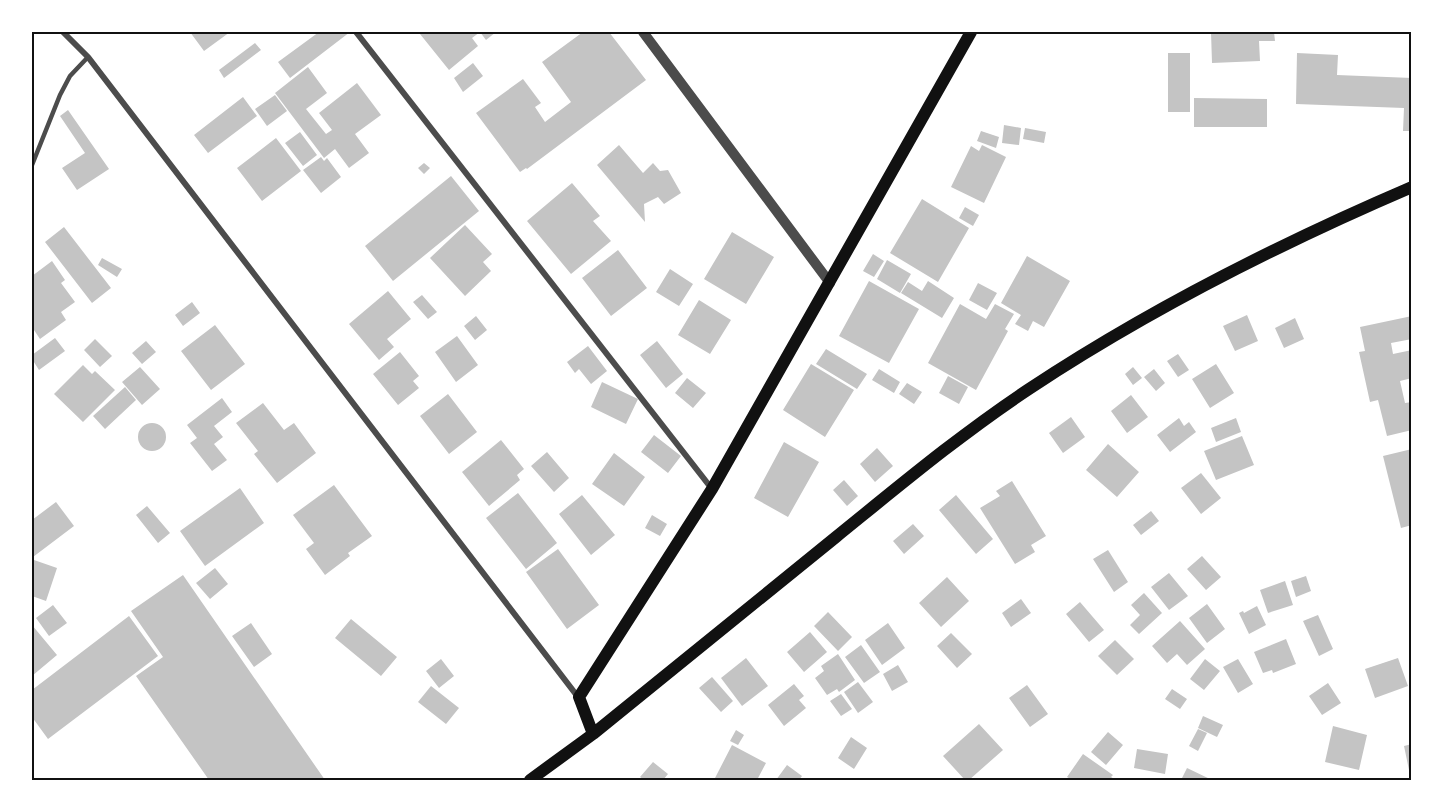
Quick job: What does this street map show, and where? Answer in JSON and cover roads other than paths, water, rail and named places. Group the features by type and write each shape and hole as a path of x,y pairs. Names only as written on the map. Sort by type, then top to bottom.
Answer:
{"main road":[{"path":"593,735 579,698 712,489 971,32"},
{"path":"530,780 593,735 955,440 1029,389 1118,333 1234,270 1319,227 1412,187"}],"street":[{"path":"63,32 88,57 579,698"},
{"path":"356,32 712,489"},
{"path":"643,32 830,283"}],"lane":[{"path":"32,165 60,95 70,76 88,57"}]}
